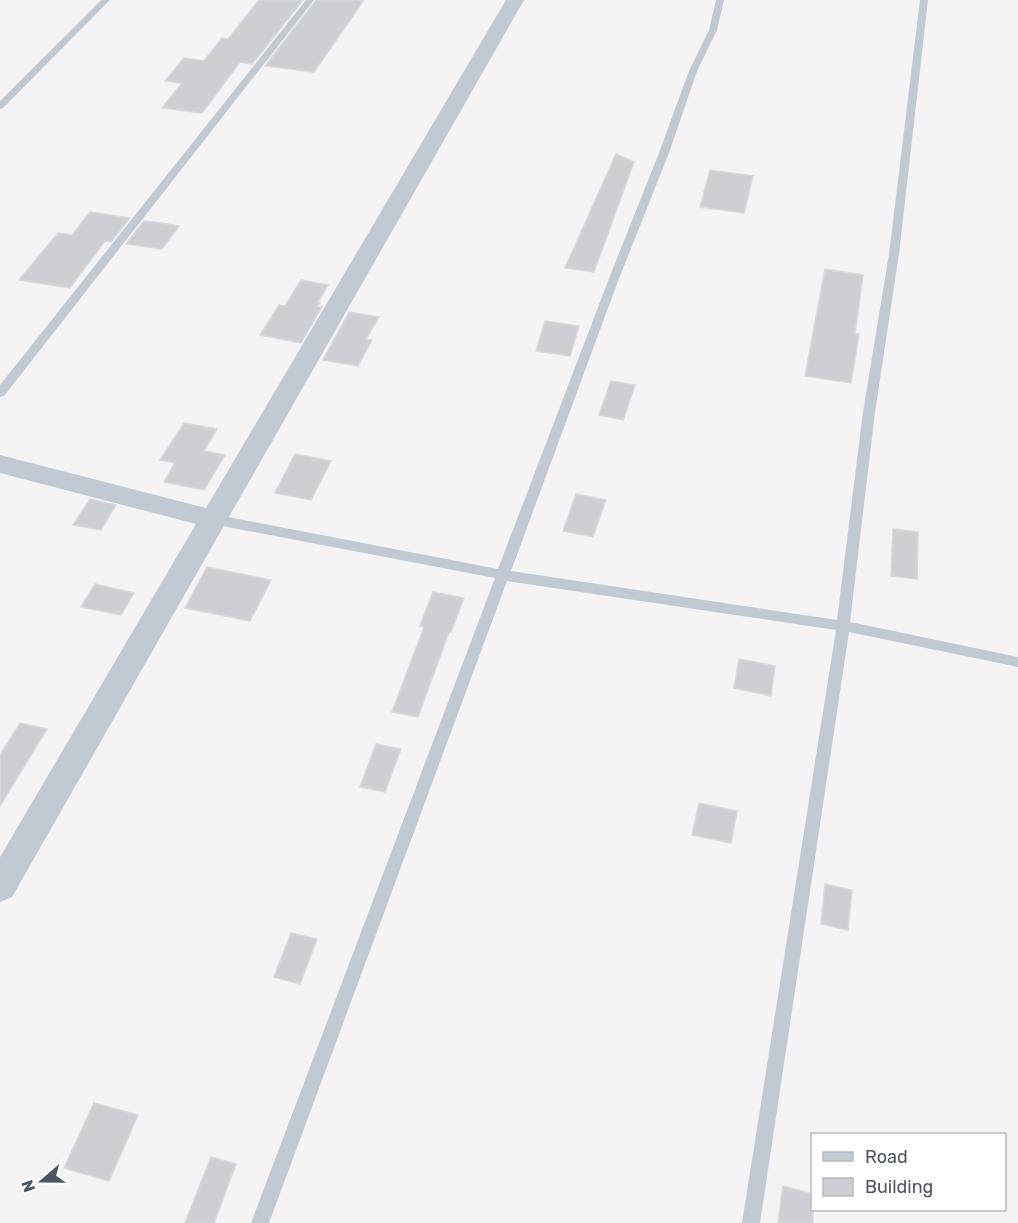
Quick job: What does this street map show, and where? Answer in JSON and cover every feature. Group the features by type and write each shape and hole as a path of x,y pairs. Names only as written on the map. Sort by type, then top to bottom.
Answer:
{"street":[{"path":"0,887 515,0"},
{"path":"0,464 212,519"}],"lane":[{"path":"0,106 106,0"},
{"path":"0,393 310,0"},
{"path":"260,1223 693,71 713,30 720,0"},
{"path":"751,1223 843,627 869,412 894,254 924,0"},
{"path":"212,519 503,575 843,627 1018,662"}],"building":[{"path":"259,0 303,0 252,64 240,62 202,113 162,108 182,83 165,81 184,58 204,61 222,38 228,39"},
{"path":"316,0 364,0 314,72 265,66"},
{"path":"616,154 634,162 594,272 565,268"},
{"path":"710,170 753,176 744,213 700,207"},
{"path":"90,212 130,218 111,242 105,241 70,288 19,280 58,233 72,235"},
{"path":"144,221 179,226 162,249 126,244"},
{"path":"825,269 863,275 855,334 859,334 851,383 805,376"},
{"path":"301,280 328,285 318,302 320,303 318,306 322,307 301,343 260,335 279,305 285,306"},
{"path":"349,312 379,317 366,339 372,340 358,366 323,360"},
{"path":"545,321 579,326 570,356 536,351"},
{"path":"611,381 635,385 623,420 599,415"},
{"path":"184,423 217,429 204,451 225,455 204,490 164,482 175,463 160,460"},
{"path":"295,454 331,461 311,500 275,493"},
{"path":"576,494 606,500 593,537 563,531"},
{"path":"90,499 116,505 101,530 73,525"},
{"path":"893,529 918,532 917,579 891,576"},
{"path":"207,567 271,580 250,621 185,608"},
{"path":"95,584 134,593 121,615 81,607"},
{"path":"433,592 464,598 418,717 392,712 424,627 420,626"},
{"path":"739,659 775,666 771,696 734,688"},
{"path":"20,723 47,729 0,806 0,755"},
{"path":"376,744 401,749 385,792 360,787"},
{"path":"699,803 737,811 731,843 692,835"},
{"path":"825,884 852,890 848,930 821,924"},
{"path":"291,933 317,939 300,984 274,977"},
{"path":"94,1103 138,1115 109,1181 64,1168"},
{"path":"211,1157 236,1164 214,1223 185,1223"},
{"path":"783,1186 811,1193 813,1223 778,1223"}]}
